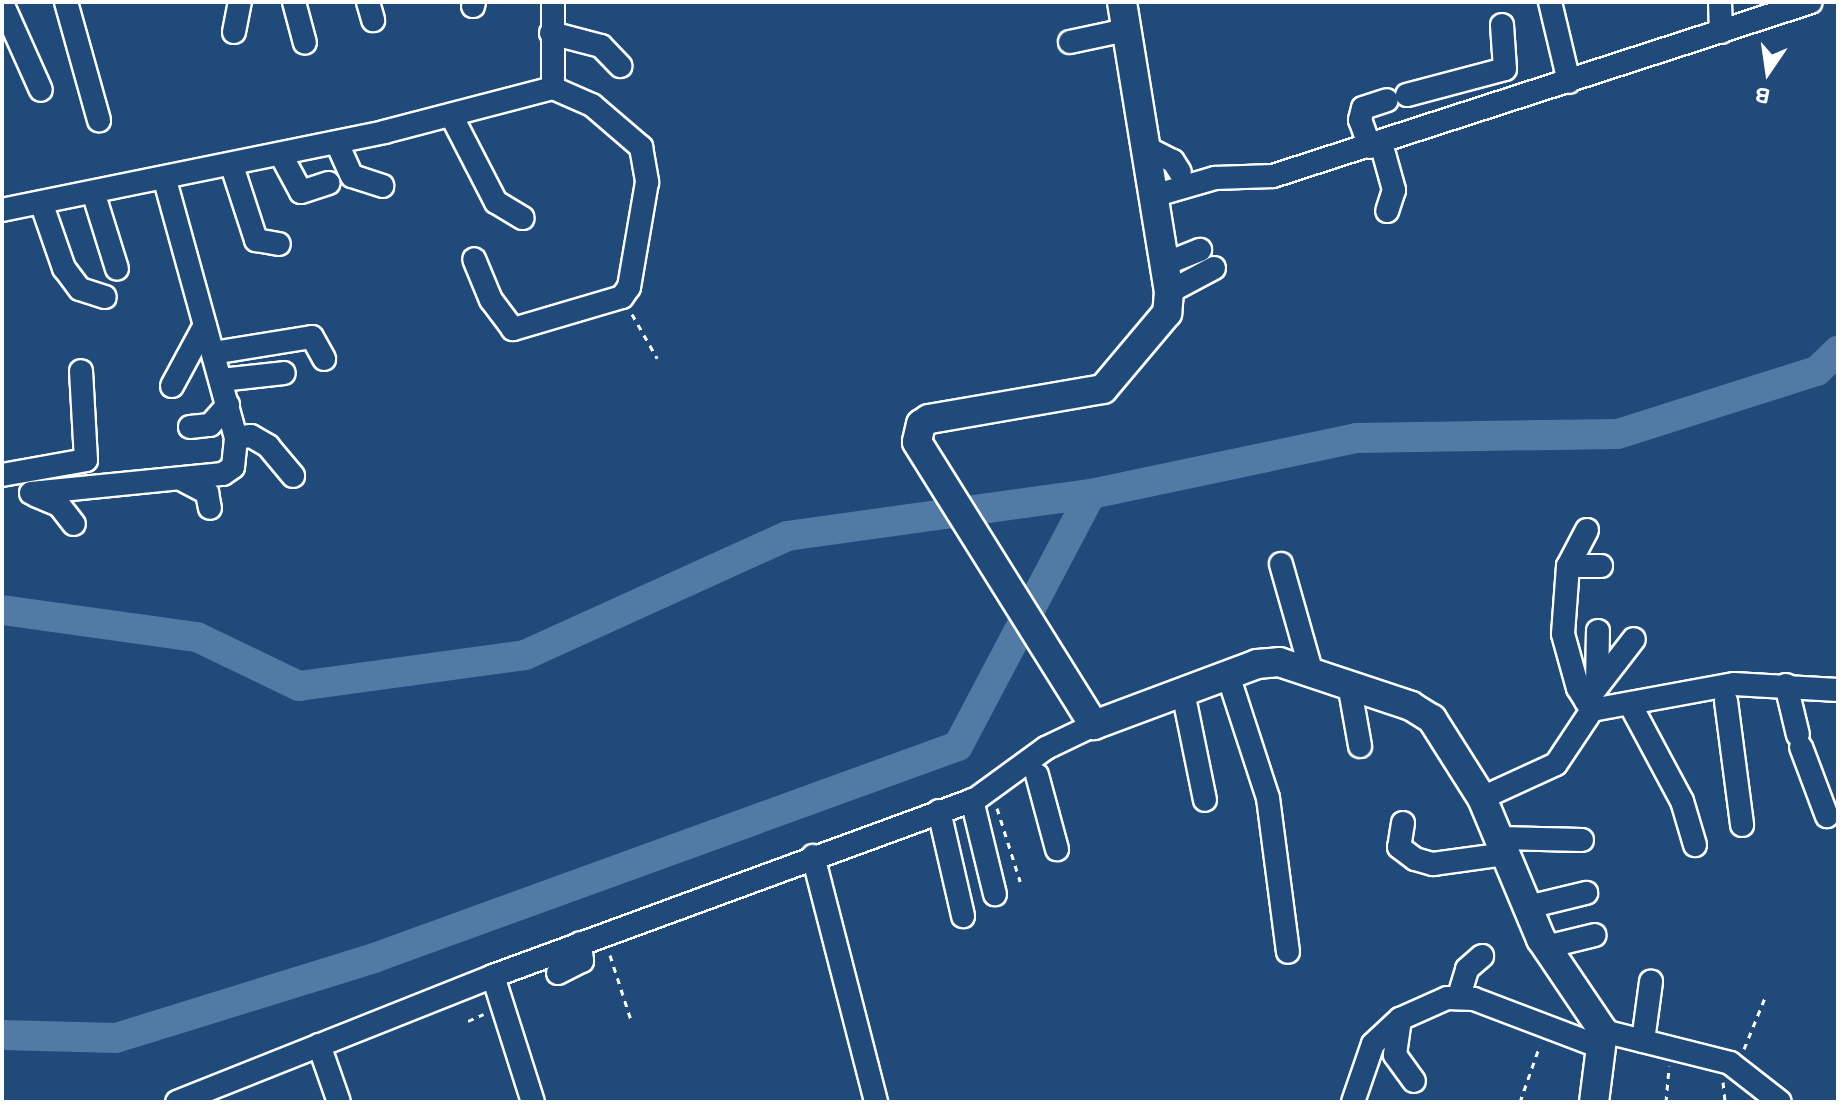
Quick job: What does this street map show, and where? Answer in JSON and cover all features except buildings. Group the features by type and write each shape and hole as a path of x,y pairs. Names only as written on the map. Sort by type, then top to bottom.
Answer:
{"main road":[{"path":"1122,2 1167,278 1159,329 1110,384 1085,395 929,419 916,432 925,460 1072,685 1094,725 1228,675 1279,662 1349,684 1432,719 1482,798 1546,947 1603,1040 1594,1102"}],"street":[{"path":"66,2 99,120"},
{"path":"234,32 240,2"},
{"path":"294,2 305,43"},
{"path":"553,2 553,88"},
{"path":"1550,2 1569,82"},
{"path":"1720,2 1721,32"},
{"path":"1153,196 1215,178 1273,176 1721,32 1756,11 1811,2"},
{"path":"4,3 41,90"},
{"path":"1387,211 1393,176 1360,120 1363,108 1505,69 1502,25"},
{"path":"1070,42 1126,30"},
{"path":"551,33 601,46 620,66"},
{"path":"2,210 165,181 337,143 553,88 631,134 648,165 629,287 622,297 513,329 491,300 474,259"},
{"path":"451,115 496,202 523,218"},
{"path":"337,143 352,176 382,186"},
{"path":"1145,147 1173,161 1180,172"},
{"path":"281,155 301,192 329,183"},
{"path":"232,166 256,240 279,244"},
{"path":"31,493 180,479 233,467 236,438 165,181"},
{"path":"94,195 117,269"},
{"path":"42,205 64,268 80,289 105,297"},
{"path":"1167,278 1207,259"},
{"path":"172,386 205,325"},
{"path":"213,353 312,337 324,359"},
{"path":"2,476 86,460 81,371"},
{"path":"221,380 284,373"},
{"path":"190,427 210,425 228,405"},
{"path":"236,438 251,436 268,446 293,476"},
{"path":"2,476 59,505 74,524"},
{"path":"180,479 207,493 210,508"},
{"path":"1587,530 1568,566 1564,645 1591,699"},
{"path":"1281,564 1311,670"},
{"path":"1568,566 1601,566"},
{"path":"1591,699 1598,631"},
{"path":"1482,798 1556,764 1591,699 1634,639"},
{"path":"1228,675 1268,798 1288,952"},
{"path":"1349,684 1360,746"},
{"path":"1591,699 1631,706 1786,685 1838,690"},
{"path":"1786,685 1799,741 1827,816"},
{"path":"1183,692 1205,800"},
{"path":"1724,693 1742,825"},
{"path":"1631,706 1682,801 1695,845"},
{"path":"177,1102 580,943 676,918 813,856 982,795 1094,725"},
{"path":"1034,765 1057,849"},
{"path":"982,795 995,894"},
{"path":"939,811 963,916"},
{"path":"1403,823 1399,847 1415,859 1433,864 1582,840"},
{"path":"1456,877 1505,853"},
{"path":"813,856 876,1102"},
{"path":"1528,907 1586,893"},
{"path":"1546,947 1595,935"},
{"path":"558,973 583,959 580,943"},
{"path":"1459,996 1467,969 1482,956"},
{"path":"493,976 533,1102"},
{"path":"1643,1041 1651,982"},
{"path":"1353,1102 1364,1055 1400,1019 1459,996 1545,1026 1603,1040 1643,1041 1737,1068 1780,1102"},
{"path":"1400,1019 1395,1055 1414,1081"},
{"path":"319,1045 339,1102"}],"path":[{"path":"622,297 657,358"},
{"path":"982,795 1020,881"},
{"path":"608,950 631,1020"},
{"path":"1737,1068 1766,995"},
{"path":"1520,1102 1545,1026"},
{"path":"1666,1102 1670,1047"}],"waterway":[{"path":"2,1035 116,1038 374,958 958,746 1091,494 1357,438 1618,434 1817,371 1838,351"},
{"path":"2,610 197,637 299,686 525,655 787,536 1091,494"}]}
